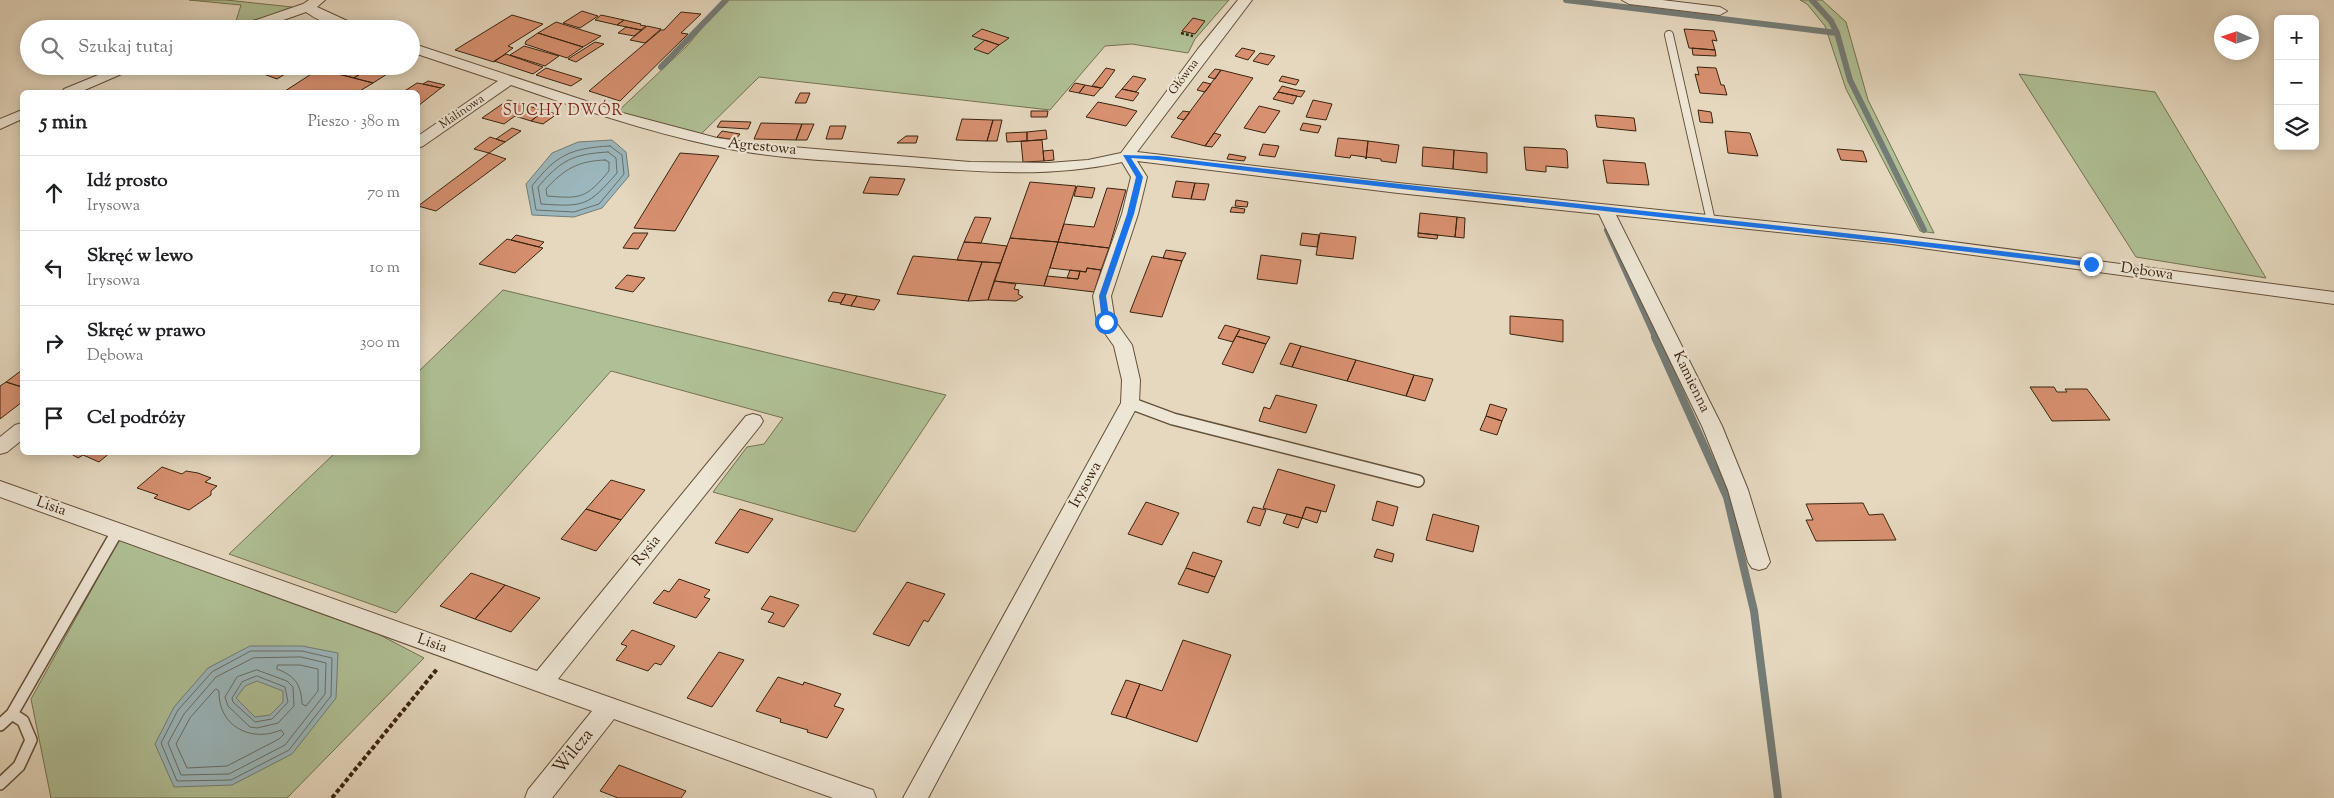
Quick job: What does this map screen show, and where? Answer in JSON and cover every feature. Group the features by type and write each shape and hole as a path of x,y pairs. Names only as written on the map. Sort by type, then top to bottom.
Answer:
{"street":[{"name":"Główna","path":"1126,156 1203,52 1245,0"},
{"path":"1628,0 1720,11"},
{"path":"269,20 313,4 319,15 333,20"},
{"name":"Agrestowa","path":"420,50 508,81 667,130 716,142 768,150 970,167 1048,168 1088,165 1126,156"},
{"path":"73,90 110,75"},
{"name":"Malinowa","path":"420,142 508,81"},
{"path":"0,125 20,115"},
{"name":"Dębowa","path":"1126,156 1158,158 1389,187 1892,239 2334,298"},
{"name":"Irysowa","path":"915,798 1130,403 1131,380 1123,345 1106,322 1102,296 1130,214 1140,177 1126,156"},
{"name":"Kamienna","path":"1605,210 1712,426 1738,490 1759,562"},
{"name":"Rysia","path":"542,682 753,420"},
{"path":"0,447 20,432"},
{"name":"Lisia","path":"0,489 864,798"},
{"name":"Wilcza","path":"537,798 610,706"}],"lane":[{"path":"1669,35 1711,221"},
{"path":"1130,403 1173,419 1418,480"},
{"path":"0,725 12,714 118,530"},
{"path":"0,784 20,766 31,740 23,721 12,714"}],"path":[{"path":"1181,33 1199,37"},
{"path":"332,798 452,651"}],"green space":[{"path":"189,0 226,0 292,7 254,20 236,20 241,5"},
{"path":"725,0 1229,0 1195,39 1188,53 1132,44 1105,46 1050,110 759,77 698,137 614,115 687,46"},
{"path":"1800,0 1822,0 1846,22 1868,100 1934,233 1920,231 1846,89 1825,26 1807,4"},
{"path":"2019,74 2155,92 2266,278 2136,257"},
{"path":"503,290 946,395 855,532 713,492 747,447 764,444 783,418 611,371 396,613 229,554 333,455 420,455 420,370"},
{"path":"119,540 378,634 424,658 287,798 51,798 31,699"}],"water":[{"path":"612,140 626,152 629,176 602,208 574,217 532,215 526,184 552,153 578,142"},
{"path":"250,646 302,646 338,653 336,698 292,754 232,785 174,787 155,744 174,707 208,668","holes":["257,681 283,691 283,702 270,715 255,717 236,698 245,686"]}],"building":[{"path":"582,11 598,16 580,28 563,23"},
{"path":"681,12 701,14 681,33 688,34 620,101 589,91 661,30 664,30"},
{"path":"512,15 543,24 508,46 513,48 494,62 455,50"},
{"path":"601,15 624,20 617,25 595,20"},
{"path":"1193,18 1205,21 1195,34 1182,31"},
{"path":"624,20 646,26 641,30 617,25"},
{"path":"556,22 601,36 583,47 538,33"},
{"path":"647,26 661,29 645,43 630,40"},
{"path":"626,27 641,30 634,36 618,33"},
{"path":"982,29 1009,38 999,45 972,36"},
{"path":"1684,29 1714,31 1717,41 1712,40 1715,50 1689,48"},
{"path":"538,33 583,47 567,58 525,44 526,41"},
{"path":"985,40 999,45 988,54 974,49"},
{"path":"595,42 604,44 576,62 568,59"},
{"path":"524,46 559,56 545,66 510,55"},
{"path":"1242,48 1255,51 1248,60 1235,56"},
{"path":"1692,48 1715,50 1716,56 1693,55"},
{"path":"1260,53 1275,56 1268,65 1253,61"},
{"path":"506,54 543,67 533,74 494,61"},
{"path":"1697,67 1716,68 1721,85 1724,85 1727,95 1700,93 1695,74 1699,75"},
{"path":"546,68 582,79 571,86 536,75"},
{"path":"1106,68 1115,70 1102,88 1092,86"},
{"path":"1215,69 1221,70 1215,79 1208,77"},
{"path":"1221,70 1253,78 1205,146 1171,137"},
{"path":"266,75 283,75 277,79"},
{"path":"310,75 342,75 373,83 361,90 287,90"},
{"path":"342,75 358,75 354,78"},
{"path":"358,75 386,75 373,83 354,78"},
{"path":"1133,76 1146,79 1136,92 1122,89"},
{"path":"1282,76 1299,80 1296,85 1279,81"},
{"path":"428,81 445,85 441,88 423,84"},
{"path":"1203,82 1211,84 1205,92 1197,90"},
{"path":"417,83 441,88 420,104 420,90 406,90"},
{"path":"1075,83 1085,85 1079,93 1069,91"},
{"path":"1085,85 1101,88 1094,96 1079,93"},
{"path":"1282,86 1305,91 1301,97 1278,92"},
{"path":"1122,89 1139,93 1133,101 1115,97"},
{"path":"1278,92 1297,96 1293,104 1273,99"},
{"path":"800,93 810,93 806,103 795,103"},
{"path":"508,100 544,111 531,121 515,116 504,124 482,118"},
{"path":"1313,100 1332,104 1326,120 1306,117"},
{"path":"1098,102 1137,111 1126,126 1086,117"},
{"path":"1259,106 1280,111 1265,133 1244,128"},
{"path":"1698,110 1711,112 1713,123 1700,122"},
{"path":"544,111 557,114 543,124 531,121"},
{"path":"1031,111 1048,111 1047,117 1031,117"},
{"path":"1183,111 1190,112 1184,120 1177,118"},
{"path":"1595,115 1634,118 1636,131 1597,127"},
{"path":"962,119 993,120 987,141 956,140"},
{"path":"993,120 1002,120 997,141 987,141"},
{"path":"721,121 751,122 748,129 717,127"},
{"path":"761,123 802,124 796,140 754,139"},
{"path":"1303,123 1321,126 1318,133 1300,130"},
{"path":"802,124 814,124 807,140 796,140"},
{"path":"830,126 846,126 842,139 826,139"},
{"path":"512,128 521,131 505,142 496,139"},
{"path":"1046,130 1047,139 1027,141 1027,132"},
{"path":"722,131 740,134 735,140 717,137"},
{"path":"1725,131 1750,133 1758,156 1728,153"},
{"path":"1027,132 1027,141 1007,142 1006,133"},
{"path":"1214,133 1221,135 1212,147 1205,146"},
{"path":"906,136 918,136 916,143 897,143"},
{"path":"490,137 505,142 489,153 474,149"},
{"path":"1338,138 1368,141 1366,159 1365,157 1351,155 1350,158 1335,156"},
{"path":"1042,140 1044,161 1023,162 1021,141"},
{"path":"1368,141 1399,145 1396,163 1366,157"},
{"path":"1263,144 1279,146 1275,157 1259,155"},
{"path":"1423,147 1454,150 1453,169 1422,166"},
{"path":"1524,147 1565,149 1567,151 1568,168 1546,166 1546,172 1526,170"},
{"path":"1837,149 1863,151 1867,162 1841,160"},
{"path":"1053,150 1054,160 1044,161 1043,151"},
{"path":"1454,150 1487,153 1487,173 1453,169"},
{"path":"489,153 506,159 436,211 420,207 420,205"},
{"path":"680,153 719,156 675,231 634,228"},
{"path":"1229,154 1246,157 1244,161 1227,159"},
{"path":"1603,160 1645,163 1649,185 1607,183"},
{"path":"870,177 905,179 898,195 863,193"},
{"path":"1176,181 1195,183 1191,199 1172,197"},
{"path":"1030,182 1076,186 1058,242 1010,238"},
{"path":"1195,183 1209,184 1205,200 1191,199"},
{"path":"1077,186 1095,188 1092,198 1074,196"},
{"path":"1107,188 1126,190 1109,248 1058,242 1064,224 1094,227"},
{"path":"1236,200 1248,202 1247,207 1235,206"},
{"path":"1232,207 1245,209 1244,213 1230,212"},
{"path":"1420,213 1457,217 1455,237 1418,233"},
{"path":"975,217 991,218 981,243 964,242"},
{"path":"1457,217 1465,218 1464,238 1455,237"},
{"path":"633,233 648,233 638,249 623,248"},
{"path":"1302,233 1319,235 1317,247 1300,245"},
{"path":"1320,233 1356,237 1353,259 1316,255"},
{"path":"1418,233 1438,235 1437,239 1418,237"},
{"path":"516,235 544,242 539,247 511,240"},
{"path":"1010,238 1058,242 1044,286 994,281"},
{"path":"507,239 543,248 515,273 479,264"},
{"path":"964,242 1007,246 1001,263 957,260"},
{"path":"1058,242 1109,248 1101,270 1087,268 1086,272 1050,268"},
{"path":"1166,250 1186,253 1182,261 1163,258"},
{"path":"1261,255 1301,260 1297,284 1257,279"},
{"path":"913,256 982,262 968,301 897,294"},
{"path":"1152,256 1182,261 1162,317 1130,312"},
{"path":"982,262 1001,263 988,300 968,301"},
{"path":"1087,268 1101,270 1094,292 1044,286 1047,276 1078,279 1080,271 1086,272"},
{"path":"1070,270 1080,271 1078,279 1067,278"},
{"path":"627,275 645,278 633,292 615,288"},
{"path":"994,281 1016,284 1014,289 1019,290 1018,294 1023,297 1016,301 988,300"},
{"path":"833,292 846,294 841,303 828,301"},
{"path":"846,294 857,296 851,306 840,304"},
{"path":"857,296 880,300 874,310 851,306"},
{"path":"1510,316 1563,320 1563,342 1510,334"},
{"path":"1225,325 1240,329 1233,342 1218,338"},
{"path":"1240,329 1270,337 1266,344 1236,336"},
{"path":"1236,336 1266,344 1253,373 1222,364"},
{"path":"1290,343 1301,346 1292,367 1280,364"},
{"path":"1301,346 1356,360 1347,381 1292,367"},
{"path":"1356,360 1414,375 1406,396 1347,381"},
{"path":"20,372 20,386 6,382"},
{"path":"1414,375 1433,379 1425,401 1406,396"},
{"path":"6,382 20,386 20,404 0,419 0,386"},
{"path":"2030,387 2054,387 2057,392 2067,392 2065,389 2087,389 2110,420 2052,421"},
{"path":"1276,395 1317,405 1306,433 1259,421 1264,407 1270,409"},
{"path":"1490,404 1507,409 1502,421 1486,416"},
{"path":"1486,416 1502,421 1497,435 1480,430"},
{"path":"83,455 107,455 99,462"},
{"path":"162,467 182,474 186,471 198,473 211,478 205,482 217,486 211,491 211,495 189,510 154,498 158,495 137,488"},
{"path":"1278,469 1335,485 1326,512 1306,507 1302,518 1263,508"},
{"path":"611,480 645,490 621,520 586,509"},
{"path":"1377,501 1398,507 1393,526 1372,520"},
{"path":"1146,502 1179,513 1162,545 1128,534"},
{"path":"1863,503 1869,515 1883,514 1896,540 1816,541 1806,520 1813,520 1806,504"},
{"path":"1253,507 1266,510 1260,526 1247,522"},
{"path":"1306,507 1321,511 1317,523 1302,518"},
{"path":"586,509 621,520 596,551 561,539"},
{"path":"740,509 773,519 748,553 715,543"},
{"path":"1287,514 1302,518 1298,528 1283,523"},
{"path":"1433,514 1479,526 1473,552 1426,540"},
{"path":"1377,549 1394,554 1392,562 1374,557"},
{"path":"1193,552 1222,561 1215,577 1186,568"},
{"path":"1186,568 1215,577 1208,593 1178,584"},
{"path":"471,573 505,585 475,619 440,606"},
{"path":"679,579 710,590 704,597 710,599 696,618 653,603 664,590 669,592"},
{"path":"907,582 945,594 928,622 924,620 909,646 873,634"},
{"path":"505,585 540,598 511,632 475,619"},
{"path":"770,596 799,605 784,627 768,622 774,613 761,609"},
{"path":"632,630 675,646 661,665 655,663 648,671 616,660 627,646 621,644"},
{"path":"1183,640 1231,655 1197,742 1126,718 1140,684 1162,691"},
{"path":"719,652 744,660 712,707 687,698"},
{"path":"778,677 803,685 804,682 841,694 834,706 844,709 827,738 780,722 781,719 756,711"},
{"path":"1126,680 1140,684 1126,718 1111,714"},
{"path":"619,765 686,791 681,798 618,798 600,791"}],"waterway":[{"path":"661,67 726,0"},
{"path":"1566,0 1837,33"},
{"path":"1812,0 1831,21 1837,33"},
{"path":"1837,33 1850,80 1924,230"},
{"path":"1607,230 1656,339"},
{"path":"1655,337 1727,497 1754,611 1778,798"}],"district":[{"name":"SUCHY DWÓR","path":"563,111"}],"route":[{"path":"1106,322 1102,296 1130,214 1140,177 1126,156 1158,158 1398,188 1892,239 2091,264"}]}
